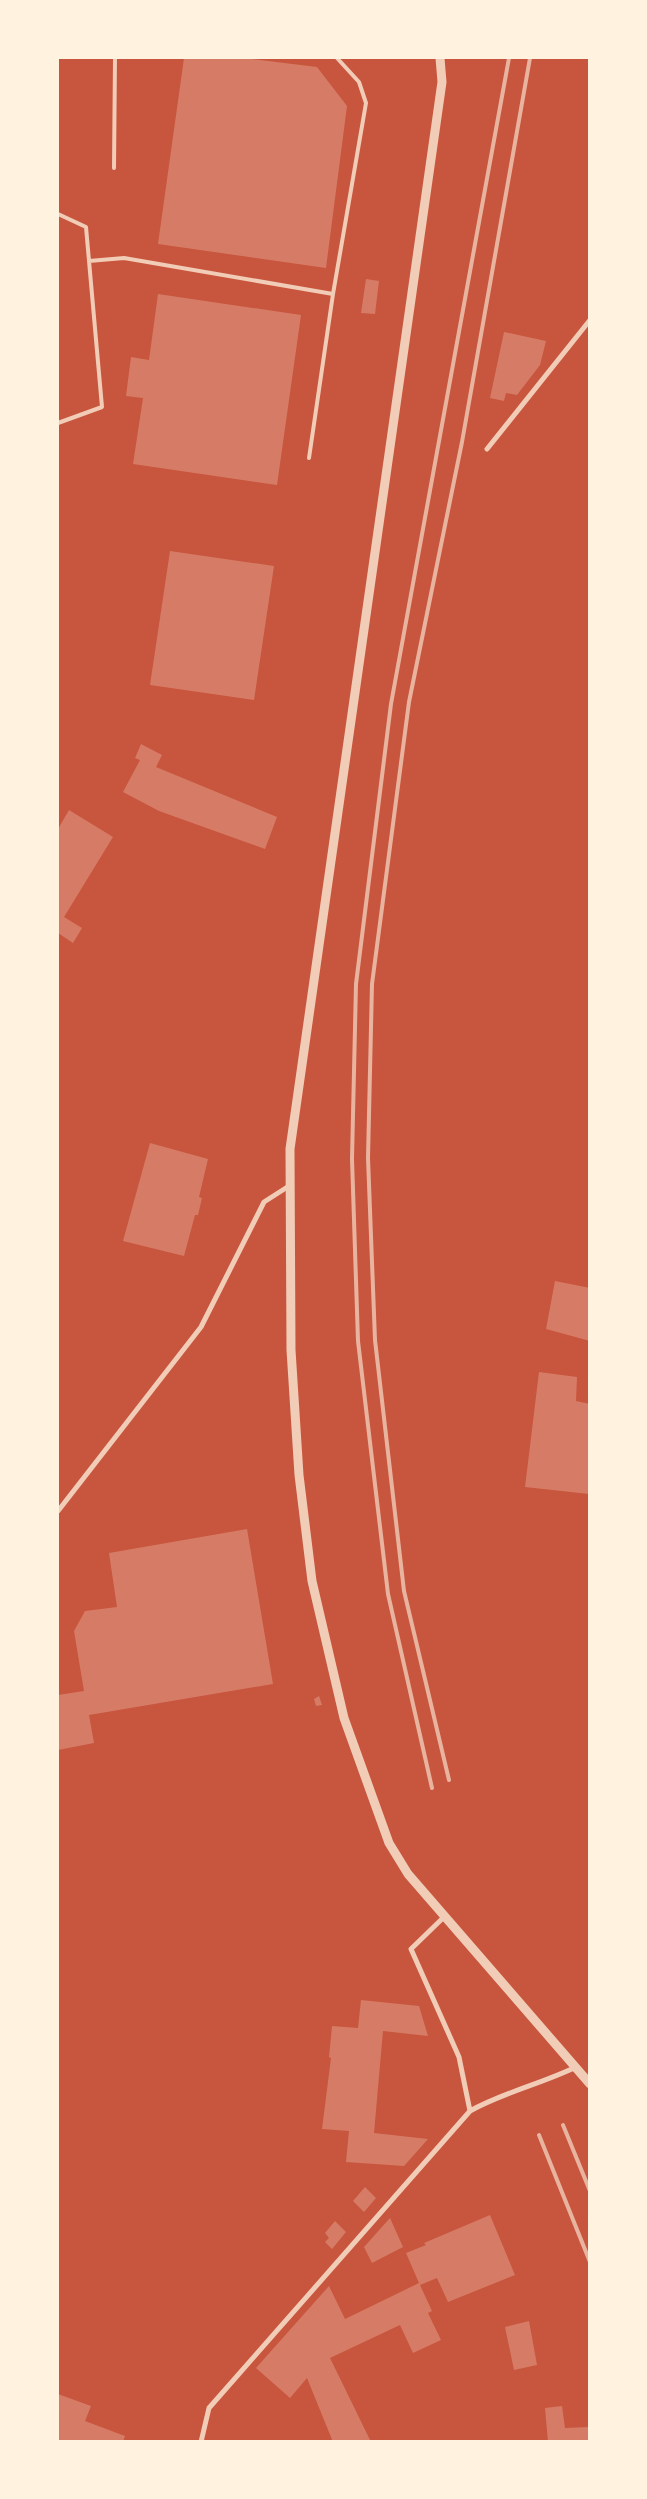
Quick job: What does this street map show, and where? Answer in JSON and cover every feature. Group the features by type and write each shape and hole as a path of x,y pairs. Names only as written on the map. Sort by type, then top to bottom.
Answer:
{"street":[{"path":"440,58 442,82 290,1149 291,1350 299,1475 312,1581 344,1718 389,1843 408,1874 590,2084"},
{"path":"487,449 590,320"},
{"path":"58,1511 201,1327 264,1202 289,1186"},
{"path":"445,1916 412,1949 459,2056 470,2111"},
{"path":"202,2442 209,2408 470,2111 493,2098 551,2080 576,2067"}],"lane":[{"path":"114,168 116,58"},
{"path":"309,458 333,294 366,103 359,82 337,58"},
{"path":"58,214 86,226 102,407 58,424"},
{"path":"89,261 124,258 333,294"}],"building":[{"path":"184,58 243,58 317,67 347,106 326,268 158,244"},
{"path":"366,279 379,281 375,314 361,313"},
{"path":"158,294 301,315 277,485 133,464 143,398 126,396 131,357 149,360"},
{"path":"504,332 546,341 540,365 517,395 506,393 504,401 490,398"},
{"path":"170,551 274,566 254,700 150,685"},
{"path":"141,744 162,755 156,767 277,817 265,849 159,811 123,792 140,760 135,758"},
{"path":"69,810 113,837 64,917 82,928 73,943 58,933 58,829"},
{"path":"150,1143 208,1159 199,1197 202,1198 198,1215 195,1215 184,1256 123,1241"},
{"path":"555,1281 590,1288 590,1341 546,1329"},
{"path":"539,1372 577,1377 576,1401 590,1404 589,1494 525,1487"},
{"path":"247,1529 273,1684 89,1715 94,1743 58,1750 58,1695 84,1691 74,1631 85,1611 117,1607 109,1553"},
{"path":"319,1696 322,1705 316,1706 314,1699"},
{"path":"361,2000 419,2006 428,2036 383,2031 374,2133 428,2139 404,2166 346,2162 349,2131 322,2129 331,2058 329,2057 332,2026 358,2028"},
{"path":"365,2187 376,2198 364,2212 353,2201"},
{"path":"490,2215 515,2275 448,2302 437,2278 420,2285 432,2311 428,2313 441,2340 413,2353 400,2325 330,2358 371,2442 333,2442 307,2378 290,2398 256,2368 329,2286 345,2319 419,2283 406,2253 426,2245 424,2243"},
{"path":"390,2218 403,2247 372,2263 364,2247"},
{"path":"335,2221 346,2232 332,2249 325,2242 329,2238 325,2233"},
{"path":"529,2321 537,2365 514,2370 505,2327"},
{"path":"58,2394 91,2406 85,2421 125,2436 123,2442 58,2442"},
{"path":"562,2406 565,2428 590,2427 590,2442 548,2442 545,2408"}],"railway":[{"path":"432,1788 388,1594 358,1341 352,1159 356,984 391,704 509,58"},
{"path":"449,1780 404,1591 375,1340 368,1158 372,984 409,702 462,442 530,58"},
{"path":"563,2125 590,2191"},
{"path":"539,2135 590,2262"}]}
